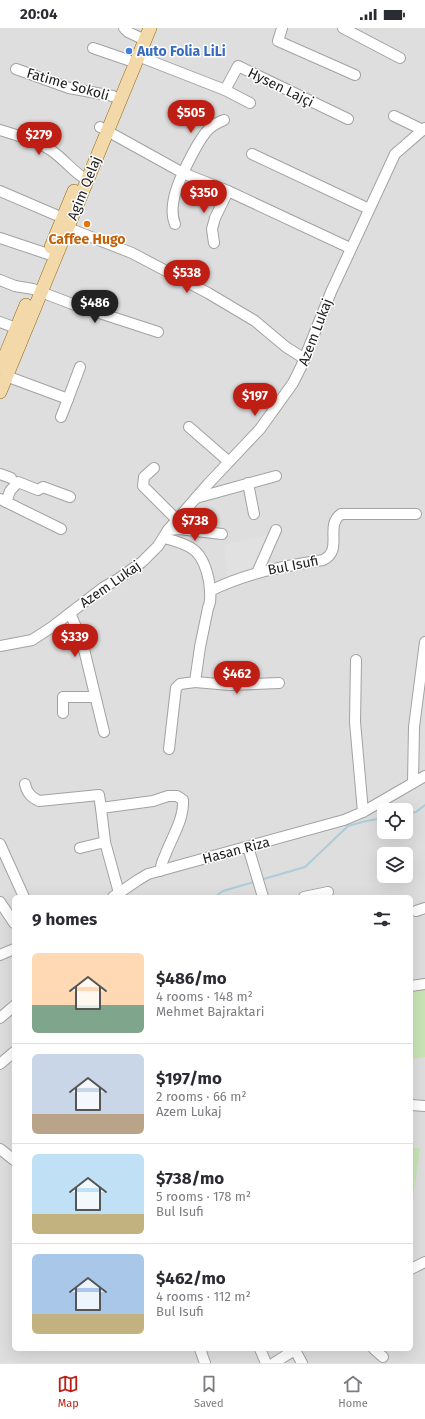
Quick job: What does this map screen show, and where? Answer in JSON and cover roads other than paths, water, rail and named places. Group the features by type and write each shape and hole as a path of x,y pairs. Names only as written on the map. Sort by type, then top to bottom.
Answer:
{"main road":[{"name":"Agim Qelaj","path":"2,368 67,222 143,33"},
{"name":"Agim Qelaj","path":"0,392 2,368 16,328 37,291 48,254 67,222"}],"street":[{"path":"124,28 128,32 143,33"},
{"path":"282,28 278,41 355,75"},
{"path":"343,28 400,58"},
{"name":"Hysen Lajçi","path":"93,48 133,58 225,90 250,103"},
{"name":"Hysen Lajçi","path":"225,90 238,66 348,119"},
{"name":"Fatime Sokoli","path":"16,69 69,88 116,98"},
{"path":"394,116 424,129"},
{"path":"175,224 173,218 174,199 182,173 207,131 214,124 224,120"},
{"path":"104,129 182,173 228,191 350,248"},
{"name":"Azem Lukaj","path":"0,646 32,640 70,613 104,586 118,579 142,562 228,461 260,429 293,383 305,359 350,248 395,154 424,129"},
{"path":"0,130 18,135 50,149 84,178"},
{"path":"252,154 369,209"},
{"path":"0,191 132,253 208,292 255,321 286,348 305,359"},
{"path":"214,243 212,229 215,218 228,191"},
{"path":"0,238 48,254"},
{"path":"0,280 15,286 37,291 75,306 158,332"},
{"path":"0,322 16,328"},
{"path":"2,368 68,399"},
{"path":"61,417 80,368"},
{"path":"189,427 228,461"},
{"path":"154,468 144,476 143,486 177,520"},
{"path":"0,474 11,478"},
{"path":"196,498 276,476"},
{"path":"61,529 3,501 18,482 38,490 43,487 48,488 70,497"},
{"path":"248,483 254,514"},
{"name":"Bul Isufi","path":"210,591 224,584 256,573 278,567 323,560 329,557 333,548 334,523 336,518 341,514 416,514"},
{"path":"166,534 179,529 222,534"},
{"path":"256,573 276,530"},
{"path":"166,534 175,541 194,549 199,555 204,563 210,591 210,603 200,647 195,682"},
{"path":"70,613 82,641 104,732"},
{"path":"412,783 414,727 425,642"},
{"path":"356,660 355,722 363,812"},
{"path":"169,749 176,688 180,684 195,682 230,685 279,683"},
{"path":"63,713 63,697 95,697"},
{"name":"Hasan Riza","path":"116,895 148,874 344,820 363,812 425,776"},
{"path":"25,784 27,792 34,799 39,801 99,795 105,842 116,895"},
{"path":"101,808 153,801 168,796 177,796 183,800 184,808 181,818 165,855 160,871"},
{"path":"80,848 105,842"},
{"path":"0,844 23,895"},
{"path":"248,847 262,895"},
{"path":"314,895 328,892"},
{"path":"0,902 12,920"},
{"path":"0,955 12,950"},
{"path":"413,986 425,984"},
{"path":"0,1018 12,1008"},
{"path":"0,1064 12,1054"},
{"path":"413,1105 425,1106"},
{"path":"0,1149 12,1158"},
{"path":"413,1268 425,1262"},
{"path":"201,1351 204,1363"},
{"path":"261,1351 266,1363"},
{"path":"274,1363 293,1351"},
{"path":"296,1351 302,1363"},
{"path":"376,1351 383,1357"}],"waterway":[{"path":"413,813 425,805"},
{"path":"260,880 305,867 348,826 377,819"},
{"path":"218,895 223,891 254,882"}],"place":[{"name":"Auto Folia LiLi","path":"129,51"},
{"name":"Caffee Hugo","path":"87,224"}]}
